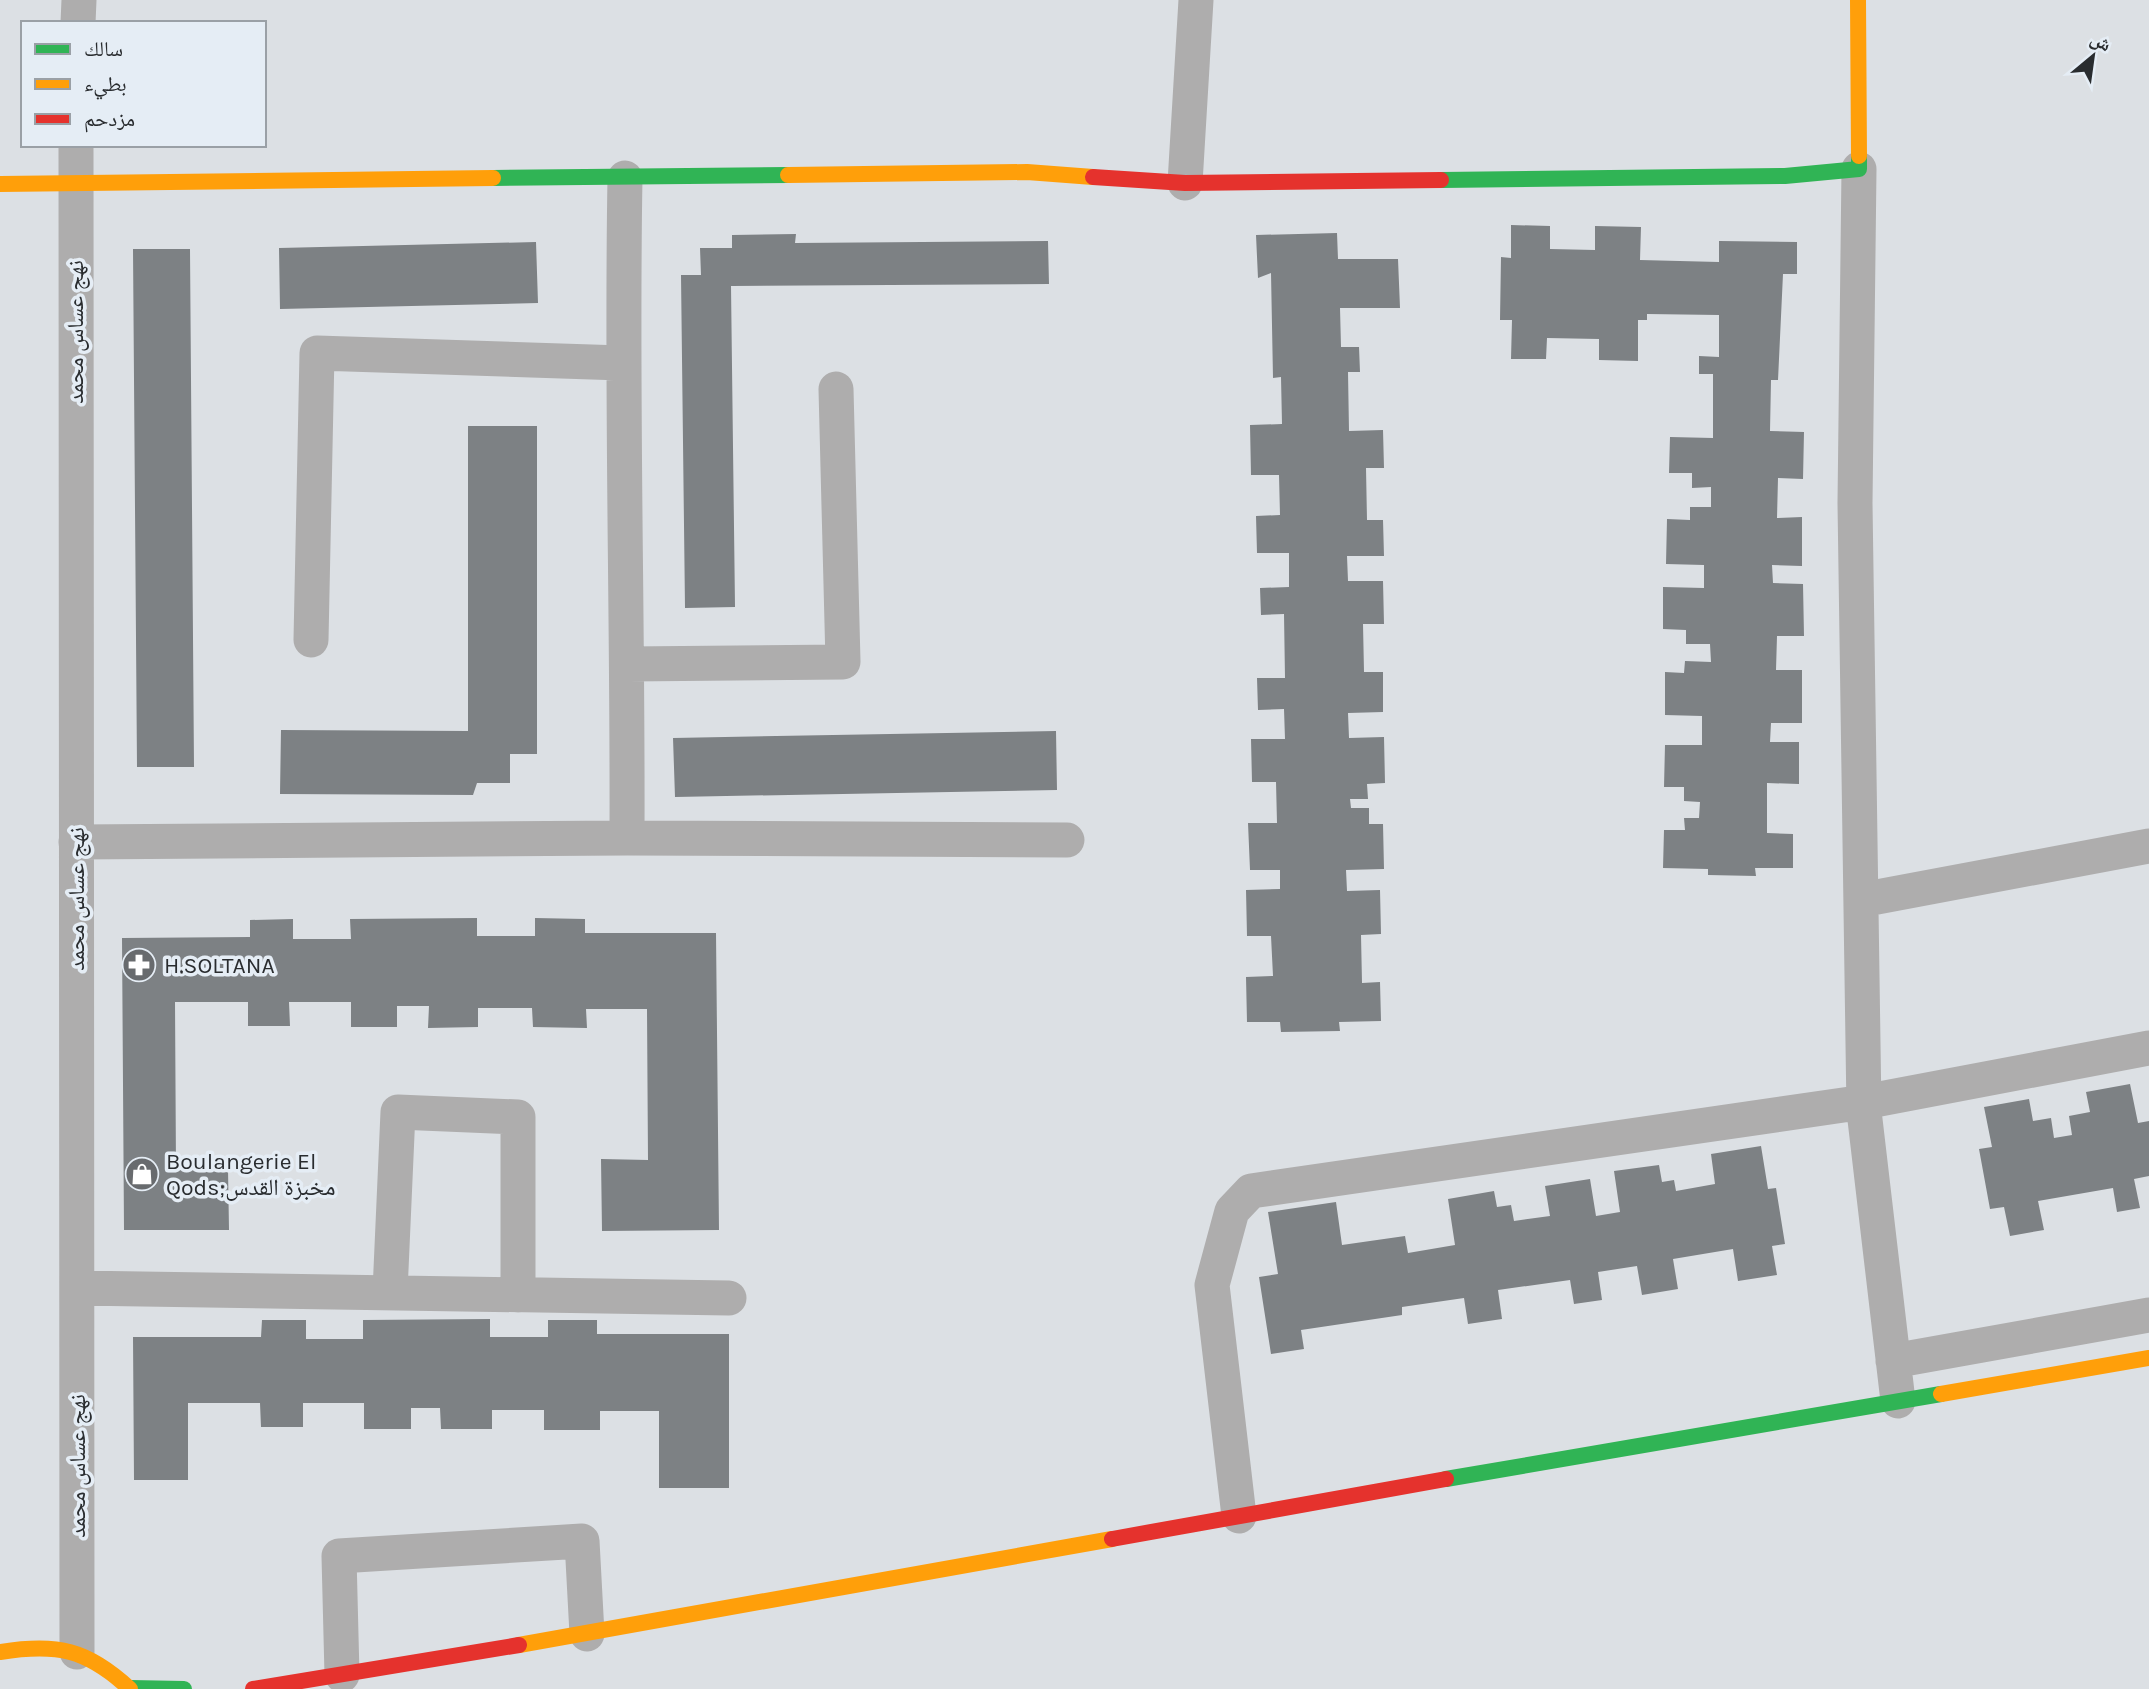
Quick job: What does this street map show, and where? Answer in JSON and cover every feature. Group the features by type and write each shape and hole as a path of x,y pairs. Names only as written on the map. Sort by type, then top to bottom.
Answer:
{"main road":[{"path":"0,184 1027,172 1185,183 1785,176 1859,169 1858,0"},
{"path":"253,1689 587,1634 1240,1516 2149,1358"},
{"path":"0,1652 37,1645 77,1652 106,1666 130,1689 184,1689"}],"street":[{"path":"78,21 79,0"},
{"path":"1185,183 1196,0"},
{"name":"نهج عساس محمد","path":"76,147 77,1652"},
{"path":"1859,169 1855,503 1864,1102 1898,1401"},
{"path":"625,178 622,363 628,664 627,838"},
{"path":"310,639 317,353 622,363"},
{"path":"628,664 843,662 836,389"},
{"path":"76,842 627,838 1067,840"},
{"path":"1861,900 2149,846"},
{"path":"1240,1516 1212,1284 1232,1211 1251,1191 1864,1102 2149,1048"},
{"path":"390,1292 398,1112 518,1117 518,1295"},
{"path":"77,1288 729,1298"},
{"path":"1893,1361 2149,1315"},
{"path":"342,1675 339,1556 582,1541 587,1634"}],"building":[{"path":"1511,225 1550,226 1550,249 1595,250 1595,226 1641,227 1640,260 1719,262 1719,241 1797,242 1797,274 1783,274 1778,380 1771,380 1770,431 1804,432 1803,479 1778,478 1777,518 1802,517 1802,566 1772,565 1773,583 1803,584 1804,636 1777,636 1776,670 1802,670 1802,723 1771,723 1770,742 1799,742 1799,784 1767,783 1767,833 1793,834 1793,868 1755,868 1756,876 1708,875 1708,869 1663,868 1664,830 1685,830 1684,818 1699,818 1700,802 1684,801 1684,787 1664,787 1665,745 1702,745 1702,716 1665,715 1665,672 1684,673 1685,661 1711,662 1710,644 1686,644 1686,630 1663,629 1663,587 1704,588 1704,565 1666,564 1667,519 1690,520 1690,507 1711,507 1711,487 1692,488 1692,473 1669,473 1670,437 1713,438 1713,374 1699,374 1699,356 1719,357 1719,315 1647,314 1647,320 1638,320 1638,361 1599,360 1599,339 1547,338 1546,359 1511,359 1512,320 1500,320 1501,257 1511,258"},
{"path":"1337,233 1338,259 1398,259 1400,308 1340,308 1341,347 1359,347 1360,372 1348,372 1349,431 1383,430 1384,468 1366,468 1367,520 1383,520 1384,556 1347,556 1348,581 1383,581 1384,624 1363,624 1364,672 1383,672 1383,712 1348,713 1349,738 1384,737 1385,783 1367,784 1368,799 1350,799 1351,808 1369,808 1369,824 1383,824 1384,869 1346,870 1347,891 1380,890 1381,934 1361,935 1362,983 1380,982 1381,1021 1339,1022 1340,1031 1281,1032 1280,1022 1247,1022 1246,977 1273,976 1271,936 1247,936 1246,890 1280,889 1280,870 1250,870 1248,823 1277,823 1276,782 1252,782 1251,739 1285,739 1284,709 1258,710 1257,678 1285,678 1284,614 1261,615 1260,588 1289,587 1289,553 1257,553 1256,516 1280,515 1279,475 1251,475 1250,425 1282,424 1281,377 1273,378 1271,273 1258,278 1256,235"},
{"path":"796,234 795,243 1048,241 1049,284 731,286 735,607 685,608 681,275 701,275 700,248 732,248 732,235"},
{"path":"536,242 538,303 280,309 279,248"},
{"path":"133,249 190,249 194,767 137,767"},
{"path":"468,426 537,426 537,754 510,754 510,783 477,783 473,795 280,794 281,730 468,731"},
{"path":"1056,731 1057,790 675,797 673,738"},
{"path":"477,918 477,936 535,936 535,918 585,919 585,933 716,933 719,1230 602,1231 601,1159 648,1160 647,1009 586,1009 587,1028 533,1027 532,1008 478,1008 478,1027 428,1028 429,1006 397,1006 397,1027 351,1027 351,1002 289,1002 290,1026 248,1026 248,1002 175,1002 176,1169 228,1169 229,1230 124,1230 122,938 250,937 250,920 293,919 293,939 351,939 350,919"},
{"path":"2130,1084 2138,1123 2149,1121 2149,1176 2134,1179 2140,1208 2117,1212 2113,1188 2038,1201 2044,1230 2010,1236 2004,1207 1990,1209 1979,1149 1992,1147 1984,1107 2029,1099 2033,1121 2051,1118 2054,1138 2072,1135 2069,1116 2090,1112 2086,1092"},
{"path":"1761,1146 1768,1189 1776,1188 1785,1244 1772,1246 1777,1275 1738,1281 1733,1249 1673,1259 1678,1289 1642,1295 1637,1266 1598,1272 1602,1300 1574,1304 1570,1280 1498,1290 1502,1319 1468,1324 1464,1298 1402,1307 1402,1315 1301,1330 1304,1349 1271,1354 1259,1277 1278,1274 1268,1212 1336,1202 1342,1245 1405,1236 1408,1253 1455,1245 1448,1199 1494,1191 1497,1207 1511,1205 1514,1221 1550,1216 1545,1186 1590,1179 1596,1216 1620,1212 1614,1171 1659,1165 1662,1182 1674,1180 1676,1191 1715,1184 1711,1154"},
{"path":"490,1319 490,1337 548,1337 548,1320 597,1320 597,1334 729,1334 729,1488 659,1488 659,1411 600,1411 600,1430 544,1430 544,1410 492,1410 492,1429 441,1429 440,1408 411,1408 411,1429 364,1429 364,1403 303,1403 303,1427 261,1427 260,1403 188,1403 188,1480 134,1480 133,1337 261,1337 262,1320 306,1320 306,1339 363,1339 363,1320"}],"traffic: fast":[{"path":"1441,180 1785,176 1859,169 1859,156"},
{"path":"493,178 788,175"},
{"path":"1446,1479 1941,1394"},
{"path":"130,1688 184,1689"}],"traffic: slow":[{"path":"1858,0 1859,156"},
{"path":"788,175 1027,172 1093,177"},
{"path":"0,184 493,178"},
{"path":"1941,1394 2149,1358"},
{"path":"519,1645 1112,1539"},
{"path":"0,1652 38,1648 70,1652 100,1665 130,1689"}],"traffic: jam":[{"path":"1093,177 1185,183 1441,180"},
{"path":"1112,1539 1446,1479"},
{"path":"253,1689 519,1645"}],"place":[{"name":"H.SOLTANA","path":"139,965"},
{"name":"Boulangerie El Qods;مخبزة القدس","path":"142,1174"}]}
